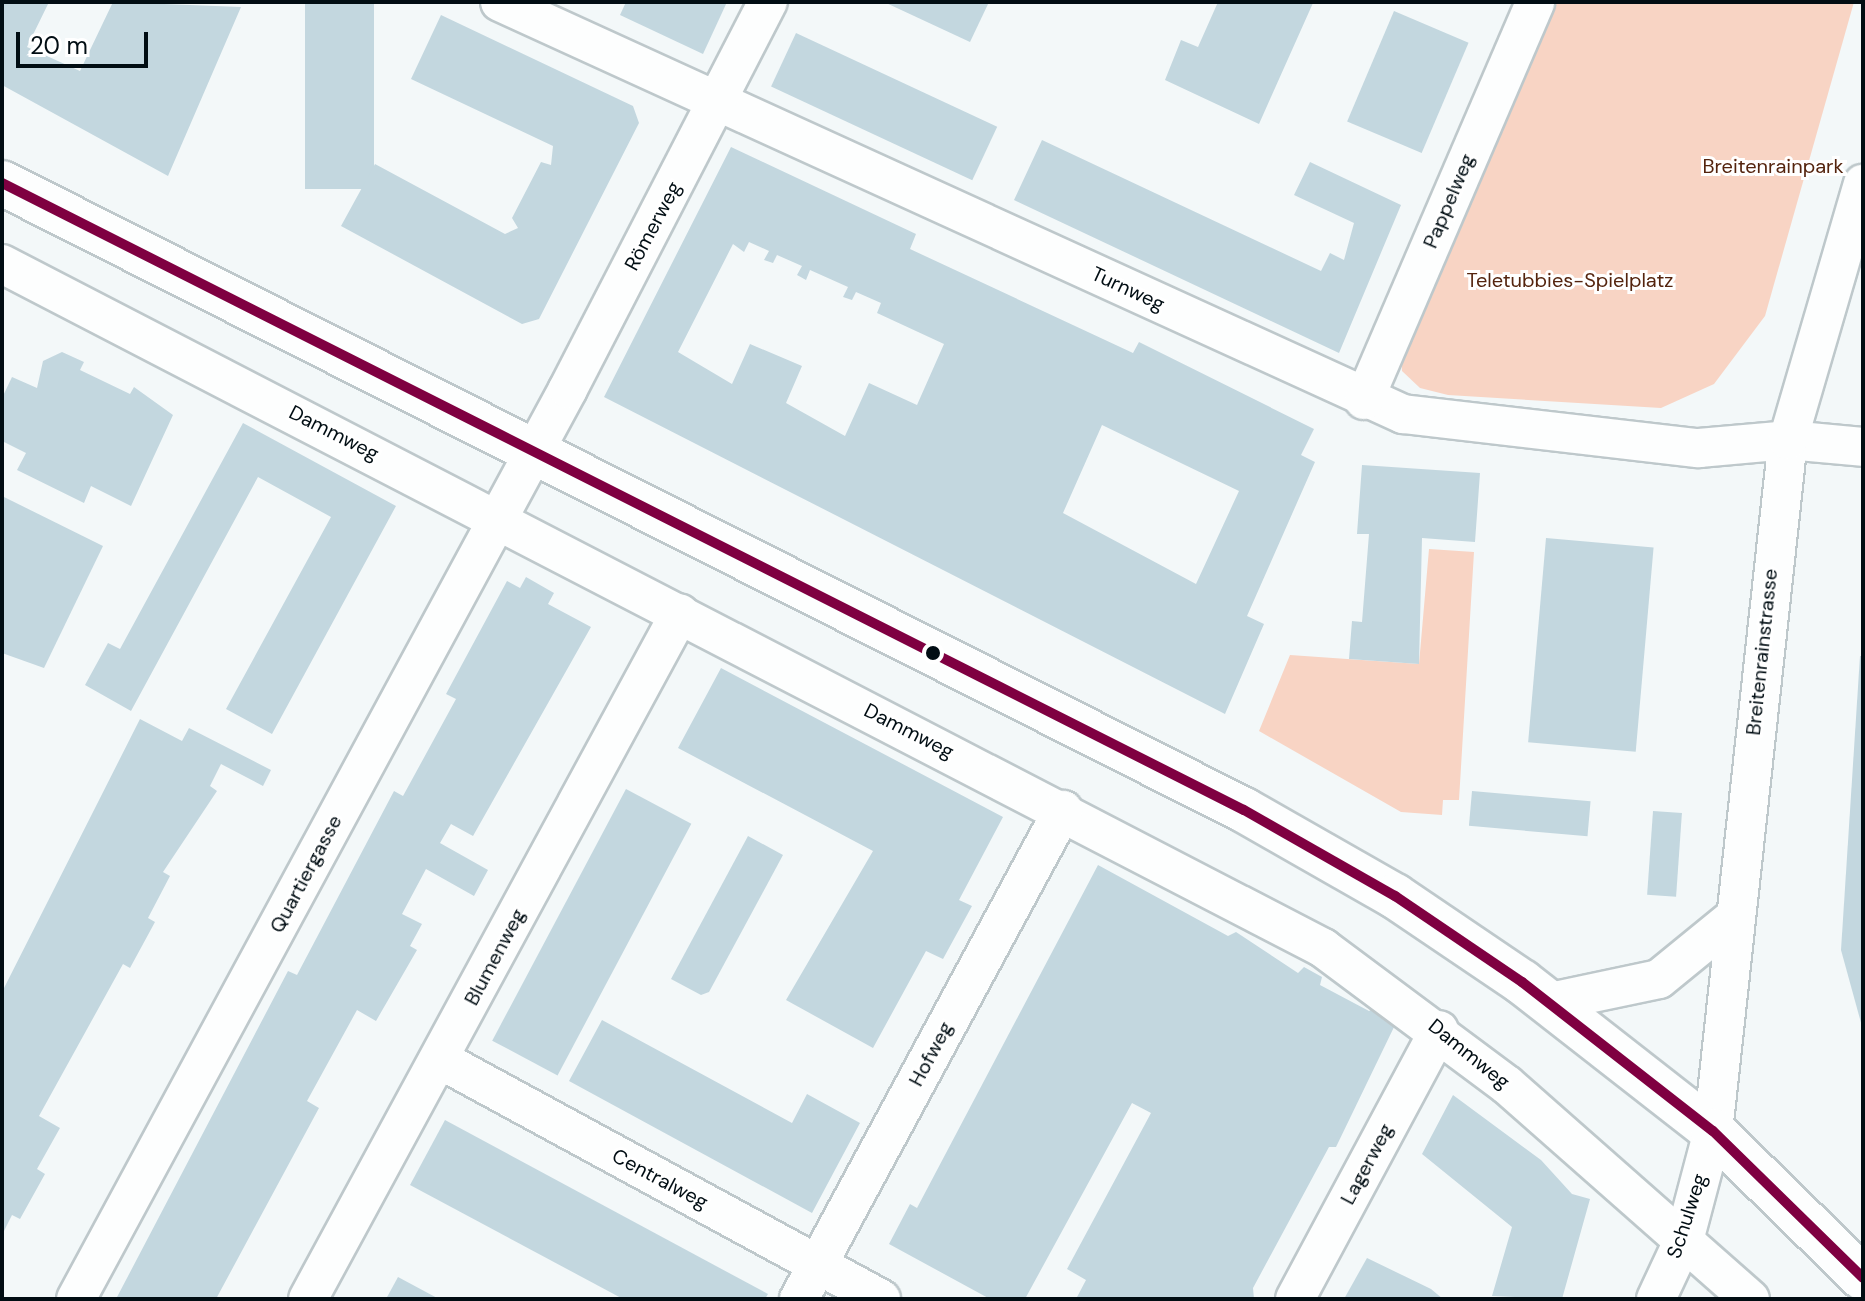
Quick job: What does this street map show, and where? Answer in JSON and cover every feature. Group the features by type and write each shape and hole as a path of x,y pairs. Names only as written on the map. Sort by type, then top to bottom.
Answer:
{"main road":[{"path":"2,183 536,449 1244,810 1395,896 1550,1002 1713,1131 1863,1278"}],"street":[{"name":"Turnweg","path":"500,2 1364,400 1426,419 1699,448 1788,440 1863,447"},
{"name":"Römerweg","path":"536,449 768,2"},
{"name":"Pappelweg","path":"1364,400 1535,2"},
{"name":"Breitenrainstrasse","path":"1713,1131 1788,440 1863,184"},
{"name":"Dammweg","path":"2,264 1254,908 1439,1030 1685,1237 1750,1299"},
{"name":"Quartiergasse","path":"76,1299 536,449"},
{"name":"Blumenweg","path":"308,1299 680,613"},
{"name":"Hofweg","path":"799,1299 1063,810"},
{"path":"1550,1002 1659,979 1735,917"},
{"name":"Lagerweg","path":"1295,1299 1439,1030"},
{"name":"Centralweg","path":"439,1059 881,1299"},
{"name":"Schulweg","path":"1656,1299 1685,1237 1713,1131"}],"green space":[{"path":"1555,2 1854,2 1765,316 1714,384 1661,408 1448,395 1420,388 1402,371 1401,355"},
{"path":"1429,549 1474,552 1459,800 1443,800 1442,815 1401,812 1259,731 1290,655 1419,664"}],"building":[{"path":"2,2 49,2 27,47 80,71 113,2 241,7 168,176 2,85"},
{"path":"305,2 374,2 374,189 305,189"},
{"path":"626,2 727,2 703,54 620,15"},
{"path":"884,2 989,2 970,42"},
{"path":"1218,2 1313,3 1259,124 1165,80 1181,40 1198,47"},
{"path":"1394,11 1469,43 1422,153 1347,121"},
{"path":"441,15 633,106 639,123 539,319 522,324 341,226 375,164 505,234 518,228 512,218 541,162 551,165 553,146 411,79"},
{"path":"796,33 997,127 972,180 771,86"},
{"path":"1042,140 1321,271 1330,253 1344,260 1354,223 1294,195 1310,162 1401,205 1339,353 1014,200"},
{"path":"731,147 916,234 910,249 1133,353 1139,342 1314,429 1301,455 1315,462 1247,616 1264,624 1225,714 604,397","holes":["749,242 769,251 764,260 773,263 777,255 802,266 797,275 806,280 810,270 848,287 843,297 852,300 856,292 881,303 877,313 944,344 917,405 869,383 845,436 786,403 802,366 750,344 732,384 678,352 733,244 744,252","1102,425 1239,491 1196,584 1063,513"]},
{"path":"62,352 84,362 80,370 130,394 134,387 173,415 131,506 91,486 84,503 17,470 26,453 2,441 2,398 12,377 37,388 43,361"},
{"path":"243,423 396,506 272,734 226,709 331,517 258,477 131,711 85,685 108,643 120,649"},
{"path":"1362,465 1480,473 1475,542 1422,538 1419,664 1349,659 1352,621 1362,622 1369,534 1357,534"},
{"path":"2,496 103,546 44,668 2,653"},
{"path":"1546,538 1654,547 1636,752 1528,742"},
{"path":"526,577 554,593 548,604 591,627 473,836 451,824 440,843 488,870 474,896 426,869 402,914 422,924 410,946 417,950 376,1021 357,1010 307,1101 319,1108 216,1299 116,1299 288,971 297,975 394,791 403,796 456,699 446,694 507,581 520,588"},
{"path":"1860,656 1863,656 1863,1030 1841,950"},
{"path":"721,668 1003,817 959,900 972,906 943,959 926,951 873,1048 786,1000 873,851 678,748"},
{"path":"140,719 182,741 189,728 271,770 263,786 221,764 210,786 217,791 163,872 170,876 148,918 155,922 130,968 123,964 39,1116 60,1128 37,1169 45,1174 20,1219 12,1215 2,1235 2,992"},
{"path":"626,789 691,824 558,1075 492,1041"},
{"path":"1472,791 1591,801 1587,836 1469,826"},
{"path":"1653,811 1682,813 1676,897 1647,895"},
{"path":"748,836 783,855 709,992 701,995 671,979"},
{"path":"1098,865 1228,936 1236,932 1298,973 1304,967 1322,977 1320,985 1369,1011 1376,1007 1395,1025 1336,1147 1329,1147 1253,1288 1254,1299 1076,1299 1086,1280 1067,1269 1151,1113 1132,1103 1025,1299 990,1299 889,1244 910,1204 917,1208"},
{"path":"602,1020 792,1123 807,1094 860,1123 812,1213 569,1081"},
{"path":"1453,1095 1541,1160 1572,1194 1590,1199 1562,1299 1492,1296 1512,1227 1422,1154"},
{"path":"445,1120 768,1294 765,1299 623,1299 410,1185"},
{"path":"1367,1258 1431,1289 1443,1299 1344,1299"},
{"path":"398,1277 439,1299 386,1299"}],"transit line":[{"name":"20","path":"2,183 1244,810 1395,896 1522,982 1713,1131 1863,1278"}],"park label":[{"name":"Breitenrainpark","path":"1773,166"},
{"name":"Teletubbies-Spielplatz","path":"1570,280"}]}
